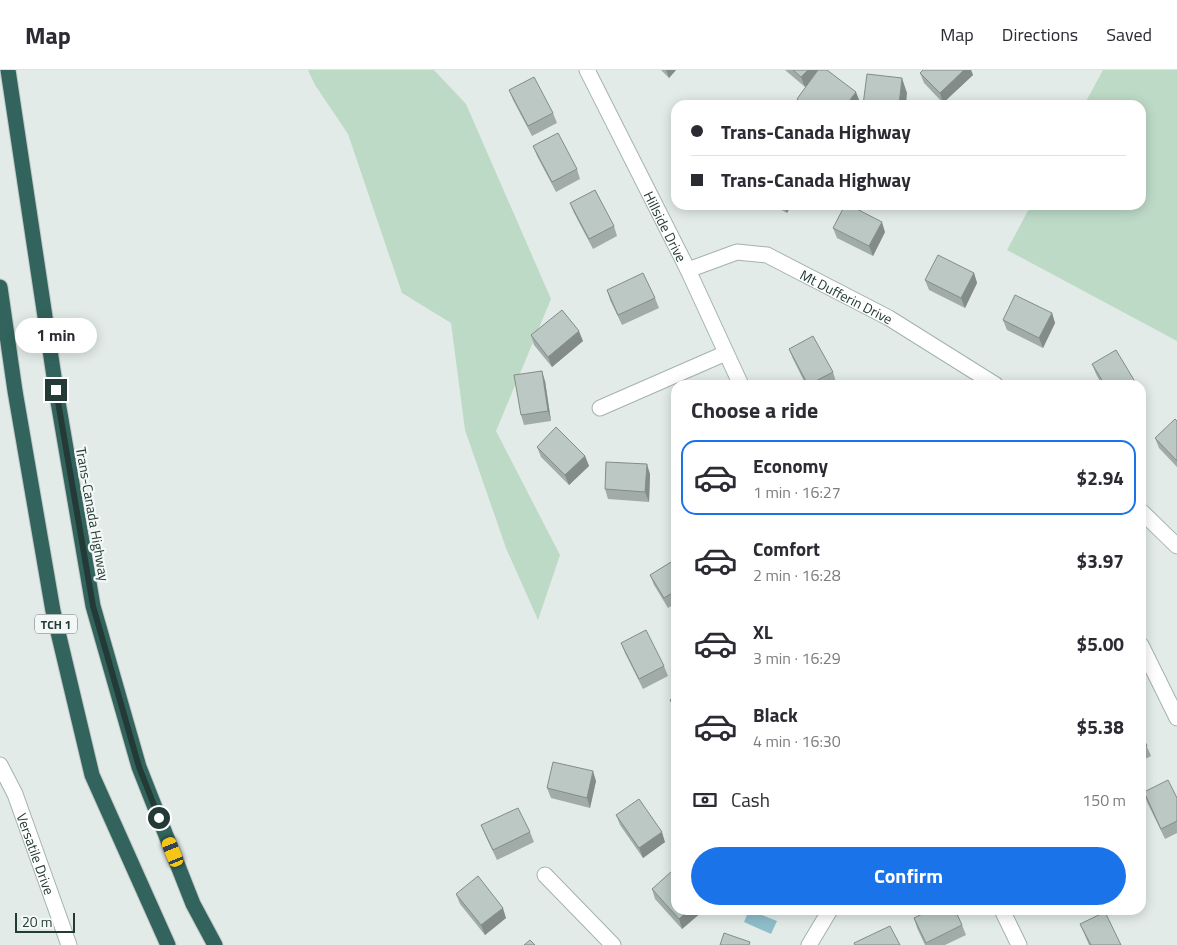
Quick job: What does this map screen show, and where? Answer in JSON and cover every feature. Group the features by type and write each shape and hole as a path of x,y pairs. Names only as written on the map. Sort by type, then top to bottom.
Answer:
{"highway":[{"name":"Trans-Canada Highway","path":"8,70 56,390 93,606 139,767 193,904 215,945"},
{"name":"TCH 1","path":"0,286 14,390 54,611 92,775 168,945"}],"street":[{"name":"Hillside Drive","path":"586,70 688,270 739,380"},
{"name":"Mt Dufferin Drive","path":"688,270 737,252 767,254 890,318 988,380"},
{"path":"600,408 726,354"},
{"path":"1146,516 1177,546"},
{"path":"1146,655 1177,718"},
{"name":"Versatile Drive","path":"0,765 14,794 69,945"},
{"path":"545,875 613,945"},
{"path":"809,945 827,915"},
{"path":"1004,915 1019,945"}],"green space":[{"path":"308,70 434,70 466,104 551,299 496,431 560,555 538,620 506,548 465,430 451,323 402,293 348,134 315,85"},
{"path":"1103,70 1177,70 1177,341 1007,250 1028,210 1146,210 1146,100 1087,100"}],"water":[{"path":"747,915 762,915 777,921 771,934 744,922"}],"building":[{"path":"793,70 808,70 801,77"},
{"path":"818,70 827,70 856,92 850,100 797,99"},
{"path":"923,70 964,70 940,93 920,73"},
{"path":"867,74 902,78 900,100 864,100"},
{"path":"534,77 553,113 528,126 509,90"},
{"path":"558,133 577,169 552,182 533,146"},
{"path":"595,190 614,226 589,239 570,203"},
{"path":"842,210 859,210 882,222 869,246 833,228"},
{"path":"938,255 974,273 961,298 925,280"},
{"path":"643,273 655,298 618,315 607,290"},
{"path":"1015,295 1052,313 1039,338 1003,320"},
{"path":"562,310 579,331 548,357 531,335"},
{"path":"813,336 833,372 818,380 805,380 789,349"},
{"path":"1116,350 1134,380 1102,380 1092,364"},
{"path":"542,371 548,411 521,415 514,375"},
{"path":"1175,419 1177,421 1177,461 1155,438"},
{"path":"556,427 585,456 565,475 537,447"},
{"path":"606,462 647,464 645,492 605,489"},
{"path":"671,562 671,594 664,598 650,575"},
{"path":"646,630 664,666 639,679 621,643"},
{"path":"553,762 593,771 587,798 547,788"},
{"path":"1168,780 1177,798 1177,821 1161,829 1146,796 1146,791"},
{"path":"639,799 662,832 639,848 616,815"},
{"path":"518,808 530,832 493,850 481,825"},
{"path":"671,872 671,910 652,889"},
{"path":"478,876 503,908 481,925 456,894"},
{"path":"675,915 683,915 679,919"},
{"path":"920,915 957,915 962,925 926,943 914,918"},
{"path":"1099,915 1106,915 1121,945 1091,945 1080,924"},
{"path":"890,926 900,945 855,945 854,943"},
{"path":"724,933 750,942 749,945 720,945"},
{"path":"530,940 535,945 524,945"}],"route":[{"path":"56,390 93,606 139,767 159,818"}]}
